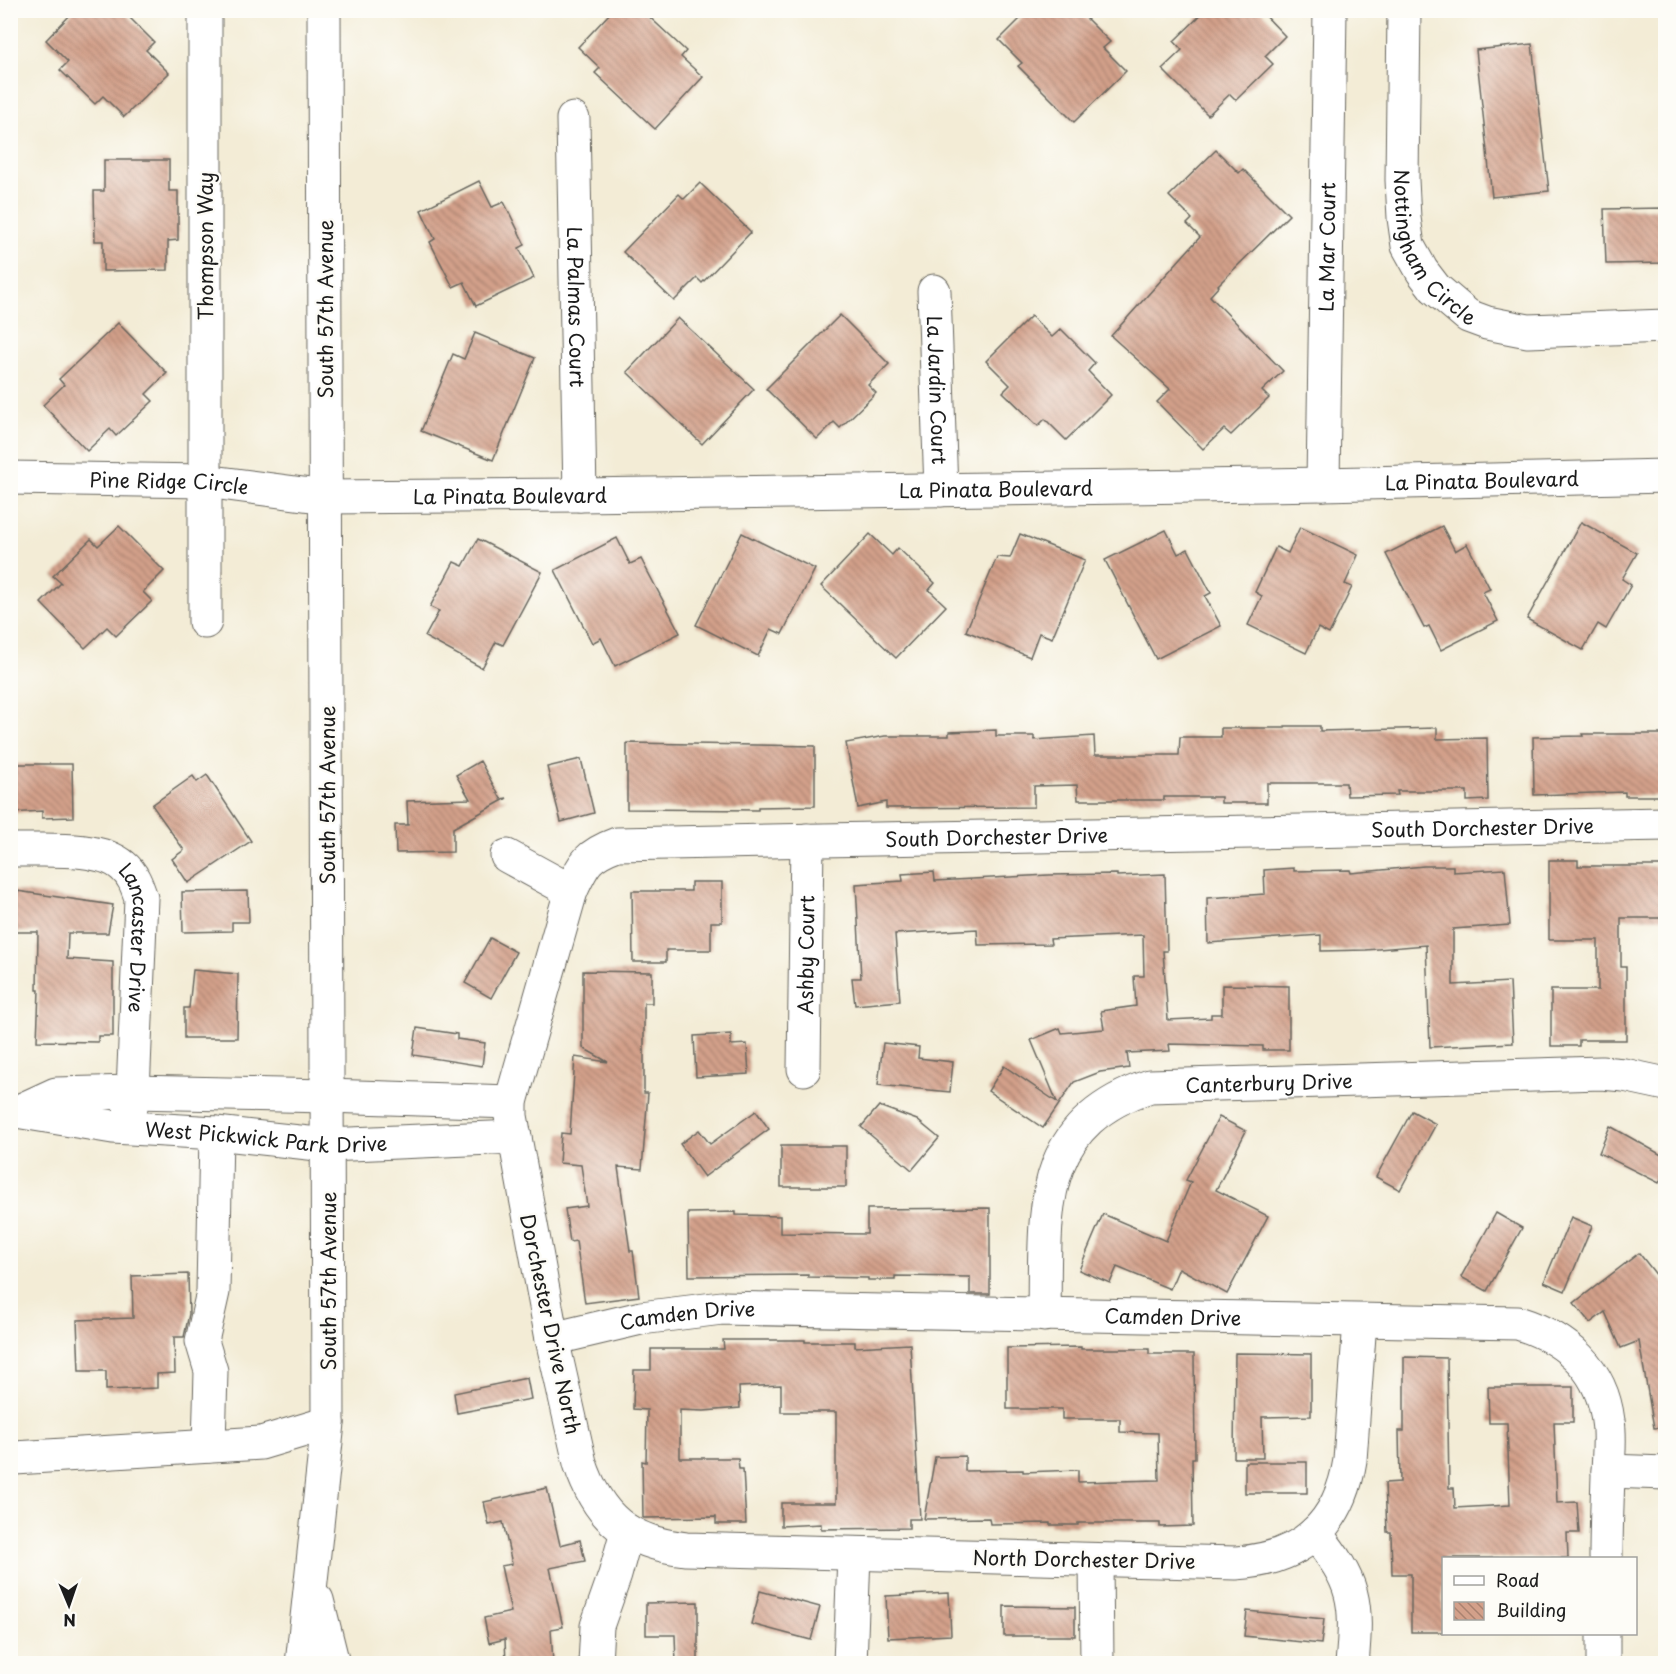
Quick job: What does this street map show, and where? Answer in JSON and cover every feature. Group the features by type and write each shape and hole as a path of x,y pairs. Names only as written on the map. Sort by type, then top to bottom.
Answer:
{"street":[{"name":"Thompson Way","path":"205,10 205,622"},
{"name":"South 57th Avenue","path":"302,1664 328,1423 324,10"},
{"name":"La Mar Court","path":"1323,484 1330,10"},
{"name":"Nottingham Circle","path":"1404,10 1402,180 1404,218 1408,246 1435,288 1468,316 1487,323 1528,331 1665,326"},
{"name":"La Palmas Court","path":"573,119 580,495"},
{"name":"La Jardin Court","path":"933,291 941,490"},
{"name":"La Pinata Boulevard","path":"326,497 941,490 1665,476"},
{"name":"Pine Ridge Circle","path":"10,478 205,481 326,497"},
{"name":"South Dorchester Drive","path":"511,1102 571,891 585,863 599,850 617,844 1665,824"},
{"name":"Ashby Court","path":"804,1069 807,840"},
{"name":"Lancaster Drive","path":"10,850 87,852 108,856 123,866 136,883 141,898 133,1092 128,1128"},
{"path":"507,856 571,891"},
{"name":"Canterbury Drive","path":"1044,1315 1046,1211 1054,1172 1076,1133 1100,1111 1129,1093 1150,1086 1601,1073 1624,1075 1665,1084"},
{"name":"West Pickwick Park Drive","path":"15,1110 56,1094 133,1092 511,1102"},
{"name":"Dorchester Drive North","path":"511,1102 514,1137 552,1339 580,1463 586,1482 596,1500 608,1515 627,1531"},
{"name":"West Pickwick Park Drive","path":"15,1110 113,1128 216,1133 327,1145 514,1137"},
{"path":"209,1446 211,1371 202,1341 213,1292 216,1133"},
{"name":"Camden Drive","path":"552,1339 641,1318 722,1308 1518,1323 1555,1338 1571,1350 1585,1365 1604,1400 1609,1430 1606,1557"},
{"name":"North Dorchester Drive","path":"627,1531 646,1541 665,1547 686,1549 1236,1563 1256,1562 1275,1557 1294,1549 1315,1533 1330,1516 1347,1480 1360,1321"},
{"path":"15,1458 261,1443 328,1423"},
{"path":"1608,1471 1665,1473"},
{"path":"595,1664 597,1626 615,1575 627,1531"},
{"path":"1315,1533 1343,1571 1351,1590 1355,1629 1352,1664"},
{"path":"850,1664 854,1554"},
{"path":"1096,1560 1097,1664"},
{"name":"South 57th Avenue","path":"312,1578 333,1664"},
{"path":"1603,1664 1604,1635"}],"building":[{"path":"75,10 122,10 154,42 146,50 169,73 124,117 103,96 95,104 60,70 68,62 46,40"},
{"path":"613,10 642,10 686,51 681,57 703,77 655,129 595,73 600,68 578,47"},
{"path":"1029,10 1078,10 1110,42 1103,48 1126,71 1074,122 1018,66 1022,63 999,40"},
{"path":"1206,10 1260,10 1285,36 1265,56 1273,64 1236,100 1230,94 1208,115 1162,69 1182,50 1174,41"},
{"path":"1532,44 1549,191 1492,197 1476,50"},
{"path":"1216,150 1239,173 1243,169 1289,215 1218,285 1210,296 1283,371 1262,391 1269,398 1231,435 1224,429 1203,449 1157,402 1170,389 1111,336 1200,237 1187,224 1192,219 1169,196"},
{"path":"104,160 169,160 169,191 178,191 178,240 168,241 168,270 103,271 103,241 95,241 94,191 104,191"},
{"path":"479,181 492,207 504,202 525,245 519,248 534,278 476,306 464,282 453,287 430,242 435,239 421,210"},
{"path":"700,183 751,232 702,283 697,278 674,301 623,252 679,194 684,199"},
{"path":"1665,208 1665,263 1606,264 1604,209"},
{"path":"840,315 889,364 868,385 876,393 840,428 834,422 817,439 766,389"},
{"path":"1031,316 1052,337 1061,329 1095,363 1088,371 1111,395 1066,440 1045,419 1038,426 1003,392 1010,385 986,361"},
{"path":"678,318 754,389 702,444 627,372"},
{"path":"118,323 167,373 146,394 153,401 116,436 110,429 87,451 43,405 64,385 59,379"},
{"path":"475,333 535,358 493,460 421,431 453,354 464,359"},
{"path":"1581,522 1637,553 1622,579 1631,585 1606,629 1598,624 1583,650 1527,619"},
{"path":"119,526 164,571 143,592 152,601 116,636 107,627 85,648 41,603 61,583 53,576 91,539 98,546"},
{"path":"1442,526 1455,551 1467,544 1490,589 1483,592 1498,621 1441,650 1429,626 1424,628 1386,554"},
{"path":"1300,527 1358,555 1345,584 1352,587 1329,634 1318,628 1306,653 1248,625 1262,596 1255,592 1276,547 1288,553"},
{"path":"1166,530 1178,554 1188,549 1211,593 1205,596 1221,626 1156,659 1105,560"},
{"path":"742,533 815,569 782,634 771,629 758,656 696,625"},
{"path":"870,534 892,555 898,548 935,583 929,590 946,606 896,658 821,586"},
{"path":"1020,534 1085,560 1052,638 1039,633 1030,657 966,631 997,557 1010,558"},
{"path":"617,538 630,564 641,559 680,633 615,666 601,638 592,643 555,570"},
{"path":"478,539 542,572 503,645 496,642 482,668 425,637 439,611 430,607 454,562 463,566"},
{"path":"1285,726 1320,726 1320,731 1437,728 1437,739 1487,738 1488,800 1467,801 1467,791 1397,791 1398,795 1347,796 1346,783 1267,783 1267,803 1221,803 1221,797 1164,797 1164,800 1078,800 1077,785 1034,786 1034,807 886,808 886,802 858,808 846,743 885,736 949,736 949,732 996,730 996,736 1034,736 1034,740 1094,736 1095,755 1179,755 1180,737 1221,737 1221,728 1285,728"},
{"path":"1582,734 1664,734 1663,796 1625,796 1625,792 1534,795 1533,737 1583,736"},
{"path":"627,743 815,746 815,806 758,807 758,810 627,809"},
{"path":"581,759 594,813 561,822 547,767"},
{"path":"480,761 501,799 507,798 453,828 453,852 396,853 395,825 408,825 407,801 470,799 456,775"},
{"path":"10,764 72,764 73,817 42,818 42,811 10,813"},
{"path":"207,775 251,841 188,883 172,859 184,850 152,805 193,776 197,782"},
{"path":"1549,860 1578,860 1578,866 1665,866 1665,918 1621,918 1621,967 1626,967 1626,1040 1579,1040 1579,1046 1551,1046 1551,990 1598,990 1598,940 1549,940"},
{"path":"1424,866 1453,866 1453,872 1505,869 1510,925 1453,929 1453,985 1510,982 1513,1043 1430,1047 1426,945 1321,951 1321,935 1208,943 1207,898 1265,894 1264,870 1294,868 1294,871 1350,870 1351,873"},
{"path":"934,872 935,881 1049,875 1165,874 1167,951 1163,951 1168,1020 1211,1018 1211,1014 1222,1014 1222,985 1289,986 1289,1050 1263,1050 1263,1046 1169,1044 1170,1051 1127,1053 1129,1068 1100,1072 1074,1082 1043,1128 988,1091 1004,1066 1057,1102 1031,1040 1060,1028 1062,1033 1104,1029 1101,1011 1136,1006 1134,976 1144,976 1143,935 1050,939 1051,944 978,945 977,929 895,934 900,1001 855,1005 852,978 861,978 856,884 903,881 902,874"},
{"path":"691,882 722,882 722,922 711,922 711,950 666,950 666,962 633,962 632,891 691,891"},
{"path":"10,890 113,905 108,933 68,933 67,959 113,962 113,1036 98,1036 98,1042 37,1041 38,932 10,932"},
{"path":"248,891 249,922 232,922 232,931 183,932 182,892"},
{"path":"490,938 516,952 491,998 465,983"},
{"path":"193,970 238,974 237,1038 184,1038 184,1008 189,1008"},
{"path":"583,971 652,972 652,1003 644,1003 644,1093 648,1093 642,1169 618,1167 639,1296 585,1303 576,1241 570,1242 565,1209 587,1206 581,1165 559,1163 561,1133 570,1134 575,1057 608,1062 583,1048"},
{"path":"417,1028 457,1034 457,1039 485,1043 482,1066 413,1055"},
{"path":"731,1034 731,1045 747,1044 749,1074 696,1077 694,1036"},
{"path":"883,1043 919,1047 918,1058 953,1062 950,1092 878,1085"},
{"path":"879,1106 917,1120 939,1138 912,1170 861,1127"},
{"path":"756,1111 769,1129 704,1177 680,1144 699,1130 710,1144"},
{"path":"1412,1111 1436,1124 1400,1190 1376,1177"},
{"path":"1219,1117 1246,1131 1216,1190 1268,1216 1227,1294 1179,1268 1170,1289 1117,1267 1110,1283 1079,1270 1103,1214 1166,1241 1191,1182 1186,1180"},
{"path":"1610,1126 1665,1157 1665,1170 1659,1183 1599,1153"},
{"path":"781,1146 846,1146 846,1187 781,1187"},
{"path":"990,1208 990,1294 970,1294 970,1277 895,1276 895,1280 868,1280 868,1278 808,1277 808,1275 689,1276 688,1213 736,1212 736,1215 780,1216 780,1233 867,1234 867,1209"},
{"path":"1496,1213 1522,1228 1487,1291 1461,1277"},
{"path":"1571,1217 1592,1226 1565,1291 1544,1282"},
{"path":"1639,1253 1665,1286 1665,1427 1654,1428 1639,1341 1621,1348 1605,1312 1590,1323 1574,1303"},
{"path":"188,1274 189,1314 184,1337 174,1337 175,1373 157,1374 157,1388 106,1390 106,1371 79,1371 77,1320 133,1318 132,1276"},
{"path":"723,1340 855,1342 855,1347 910,1344 920,1519 909,1519 909,1528 821,1529 821,1524 781,1526 781,1503 836,1503 836,1412 781,1412 781,1385 739,1387 740,1408 680,1410 680,1458 738,1458 739,1469 743,1469 746,1524 716,1524 716,1517 643,1518 642,1461 646,1462 647,1410 633,1409 634,1370 651,1370 651,1349 724,1349"},
{"path":"1081,1347 1081,1349 1149,1349 1149,1354 1194,1354 1193,1526 1160,1527 1160,1523 990,1524 989,1518 924,1519 935,1457 965,1456 965,1471 1078,1470 1078,1482 1159,1480 1158,1433 1120,1432 1120,1419 1062,1419 1062,1409 1007,1409 1007,1348"},
{"path":"1235,1353 1311,1354 1311,1416 1262,1417 1263,1458 1234,1458"},
{"path":"1404,1357 1447,1358 1449,1488 1454,1488 1455,1508 1510,1505 1507,1423 1489,1423 1488,1387 1573,1387 1573,1422 1554,1422 1557,1503 1577,1502 1579,1533 1567,1533 1568,1557 1442,1557 1442,1632 1411,1632 1411,1574 1392,1574 1391,1532 1387,1532 1385,1483 1400,1482 1399,1431 1404,1431"},
{"path":"527,1378 531,1399 457,1413 454,1393"},
{"path":"1245,1462 1307,1462 1307,1493 1245,1493"},
{"path":"547,1488 560,1545 580,1540 585,1561 550,1568 563,1627 551,1629 553,1664 506,1664 505,1639 489,1643 484,1618 511,1612 501,1566 512,1564 503,1522 489,1525 484,1502"},
{"path":"760,1591 820,1607 811,1640 751,1624"},
{"path":"949,1593 951,1635 888,1638 886,1596"},
{"path":"698,1602 698,1664 676,1664 675,1635 646,1635 646,1603"},
{"path":"1004,1606 1075,1607 1075,1636 1004,1636"},
{"path":"1247,1611 1324,1619 1321,1644 1244,1636"}]}
